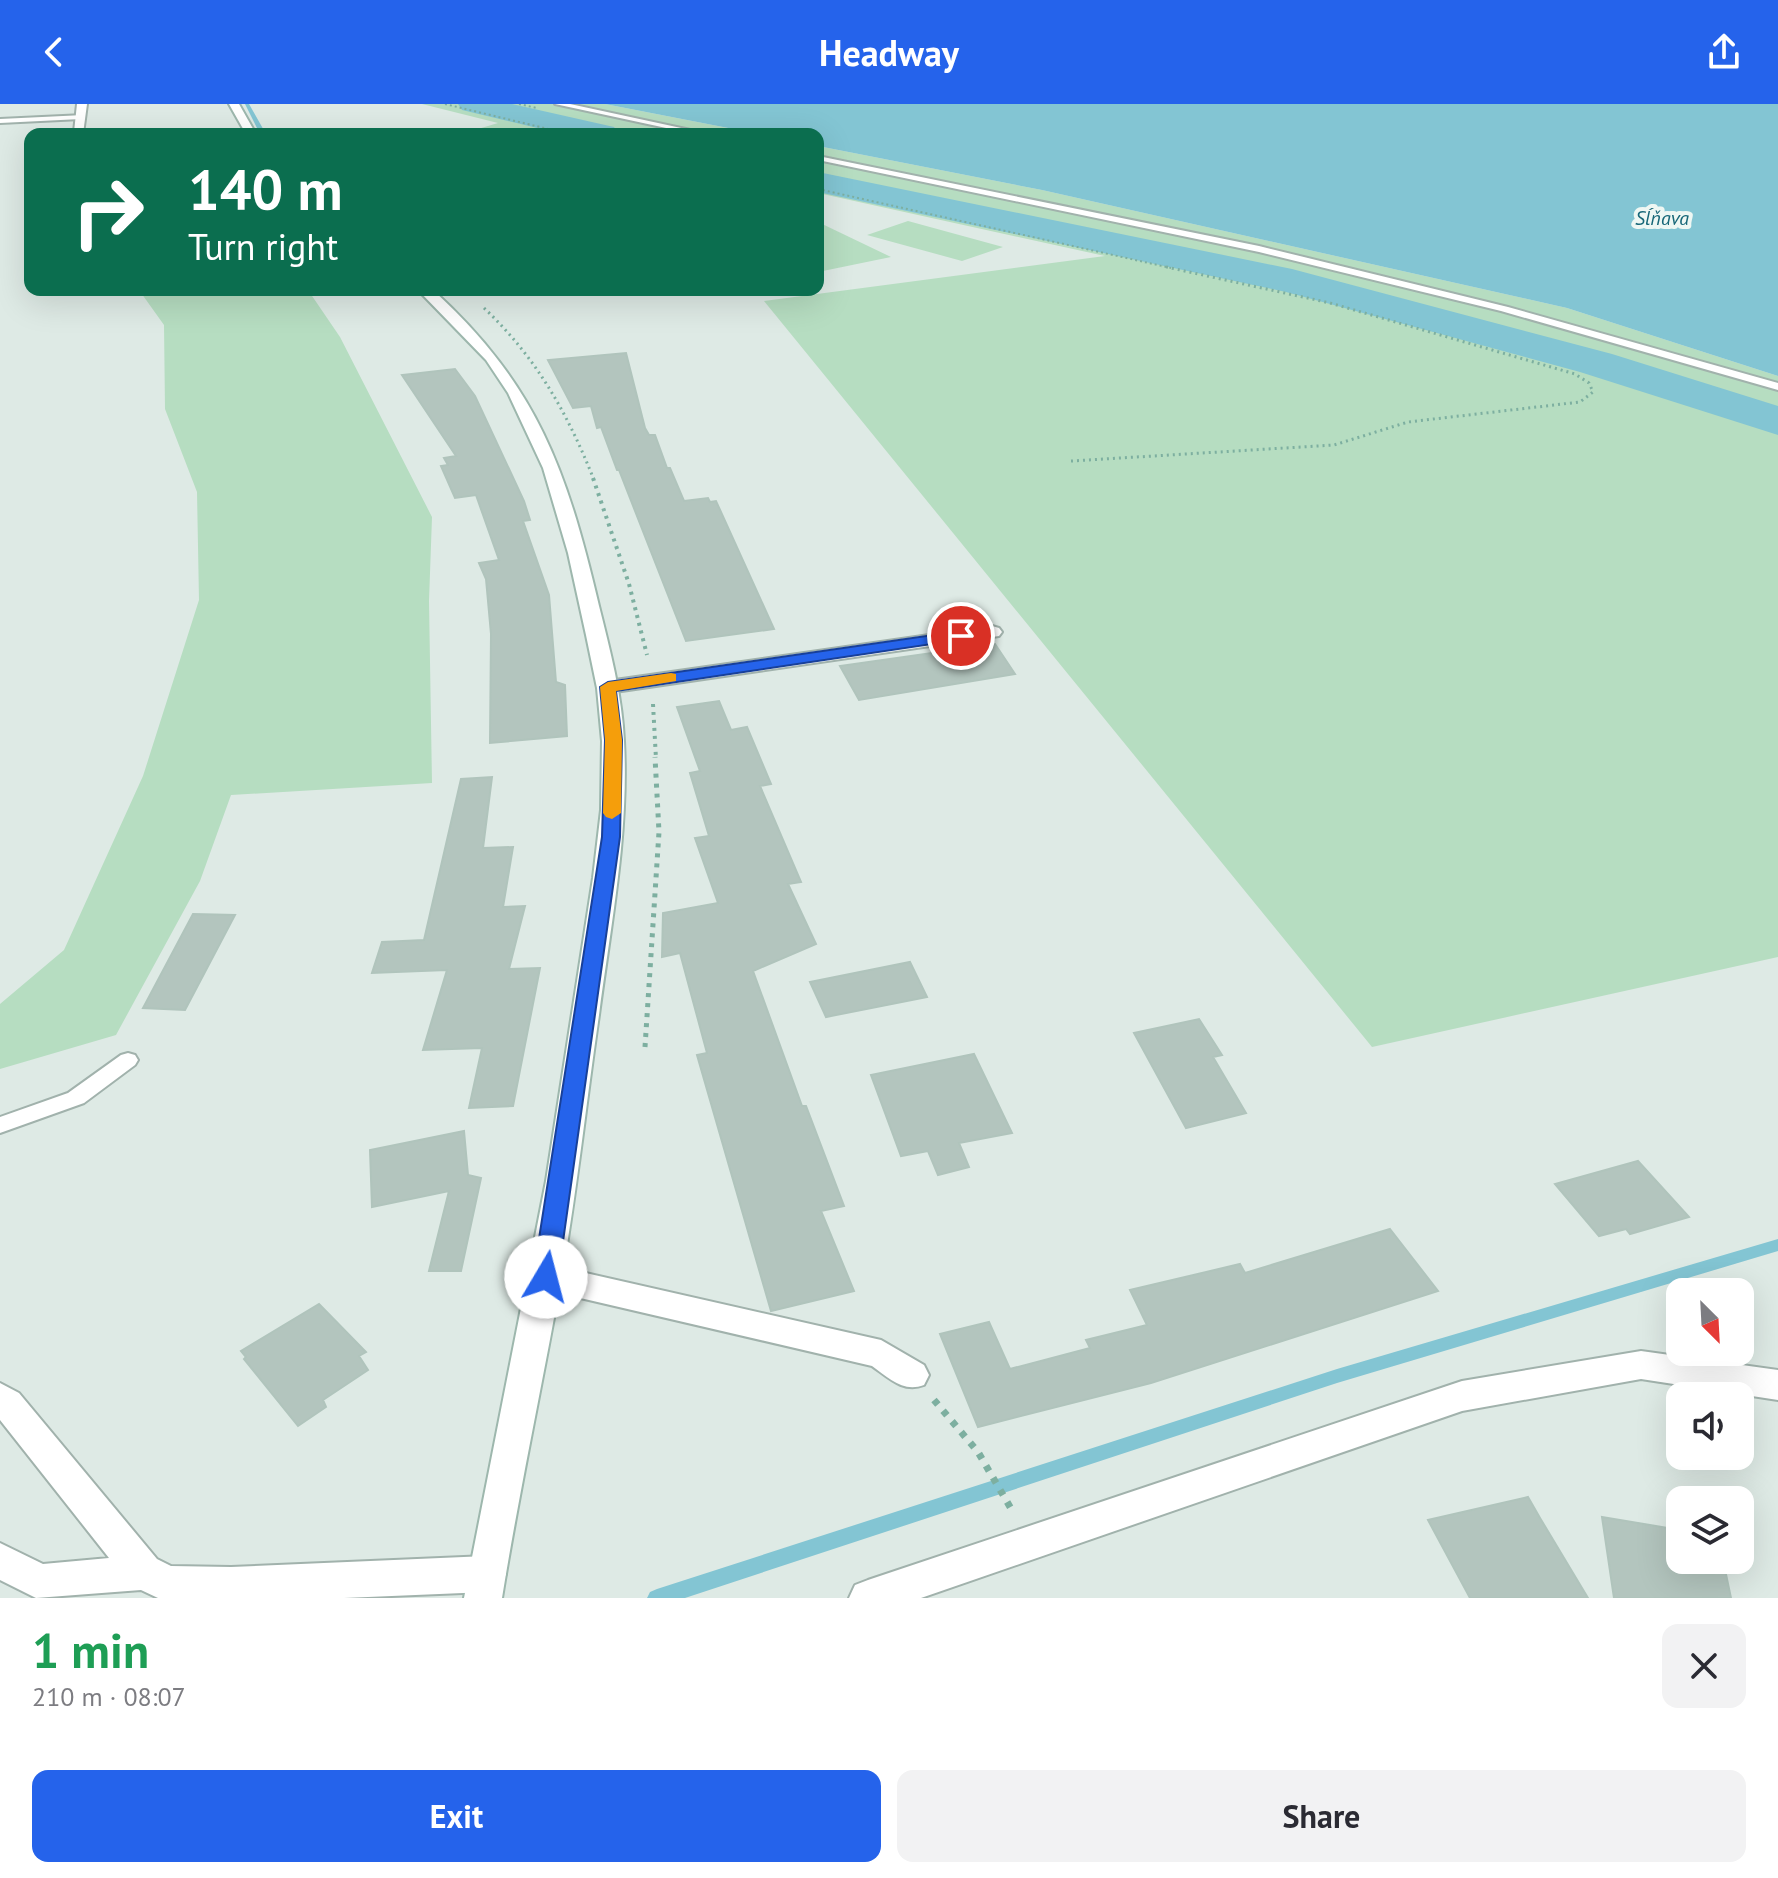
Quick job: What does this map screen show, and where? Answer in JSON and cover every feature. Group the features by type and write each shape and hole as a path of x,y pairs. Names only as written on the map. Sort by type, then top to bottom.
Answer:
{"main road":[{"path":"80,128 82,104"},
{"path":"234,104 248,128"},
{"path":"0,1398 144,1572 168,1584 485,1586 546,1277 611,837 613,740 608,687 577,552 560,492 537,431 509,379 488,351 459,318 432,296"},
{"path":"608,687 992,632"},
{"path":"546,1277 881,1354 912,1375"},
{"path":"868,1598 1462,1396 1641,1365 1778,1385"},
{"path":"0,1561 41,1582 144,1572"}],"lane":[{"path":"559,104 676,128"},
{"path":"0,121 81,117"},
{"path":"824,159 1274,253 1504,309 1778,387"},
{"path":"0,1125 76,1098 128,1060"}],"path":[{"path":"445,104 544,128"},
{"path":"824,190 1330,303 1575,374 1589,383 1593,392 1580,402 1408,422 1334,445 1071,461"},
{"path":"912,1375 993,1470 1015,1517"}],"green space":[{"path":"422,104 605,104 728,128 481,128 498,123"},
{"path":"824,147 1042,190 1567,308 1778,376 1778,957 1372,1047 764,301 824,296 824,293 1105,256 824,194"},
{"path":"908,221 1003,247 962,261 867,235"},
{"path":"824,225 891,257 824,271"},
{"path":"143,296 312,296 340,337 432,517 429,601 432,783 231,795 200,881 116,1035 0,1069 0,1004 64,950 143,776 199,600 197,492 165,409 164,325"}],"water":[{"name":"Sĺňava","path":"605,104 1778,104 1778,376 1567,308 1042,190 824,147 824,128 728,128"}],"building":[{"path":"626,353 645,428 649,435 655,435 684,501 708,498 710,502 716,501 774,629 686,641 619,470 601,427 597,428 591,406 573,408 548,360"},
{"path":"455,369 475,396 530,520 523,521 549,595 556,682 565,685 567,736 490,743 491,634 486,579 479,563 499,560 476,495 455,498 441,466 448,465 444,458 456,456 402,375"},
{"path":"995,644 1015,674 859,700 840,666"},
{"path":"719,701 731,730 747,727 771,784 760,786 801,882 788,884 816,944 753,971 802,1106 806,1106 844,1206 821,1211 854,1291 771,1311 697,1055 707,1053 680,953 662,957 663,913 718,903 695,838 709,836 690,773 700,771 677,707"},
{"path":"492,777 483,848 513,847 503,907 525,906 509,969 540,968 513,1106 469,1108 482,1048 423,1050 447,970 372,973 382,942 424,940 461,779"},
{"path":"193,914 235,915 185,1010 143,1008"},
{"path":"910,962 927,997 826,1017 810,982"},
{"path":"1199,1019 1222,1055 1213,1057 1246,1113 1186,1128 1134,1033"},
{"path":"974,1054 1012,1133 959,1143 969,1167 938,1175 928,1151 901,1156 871,1075"},
{"path":"464,1131 468,1175 481,1178 461,1271 429,1271 449,1191 372,1207 370,1150"},
{"path":"1638,1161 1689,1217 1630,1234 1626,1229 1599,1236 1555,1184"},
{"path":"1390,1229 1438,1291 1151,1383 978,1427 940,1334 989,1322 1010,1369 1090,1348 1086,1340 1147,1325 1130,1290 1240,1264 1245,1273"},
{"path":"319,1304 366,1352 359,1356 368,1370 323,1400 326,1407 298,1426 244,1359 246,1357 241,1351"},
{"path":"1528,1497 1588,1598 1470,1598 1428,1520"},
{"path":"1602,1517 1666,1528 1666,1574 1726,1574 1731,1598 1614,1598"}],"waterway":[{"path":"247,104 260,128"},
{"path":"473,104 577,128"},
{"path":"824,183 1292,281 1596,363 1778,421"},
{"path":"657,1598 1337,1376 1778,1245"}],"slow traffic":[{"path":"612,813 613,740 608,687 671,678"}],"route":[{"path":"546,1277 611,837 613,740 608,687 961,636"}]}
